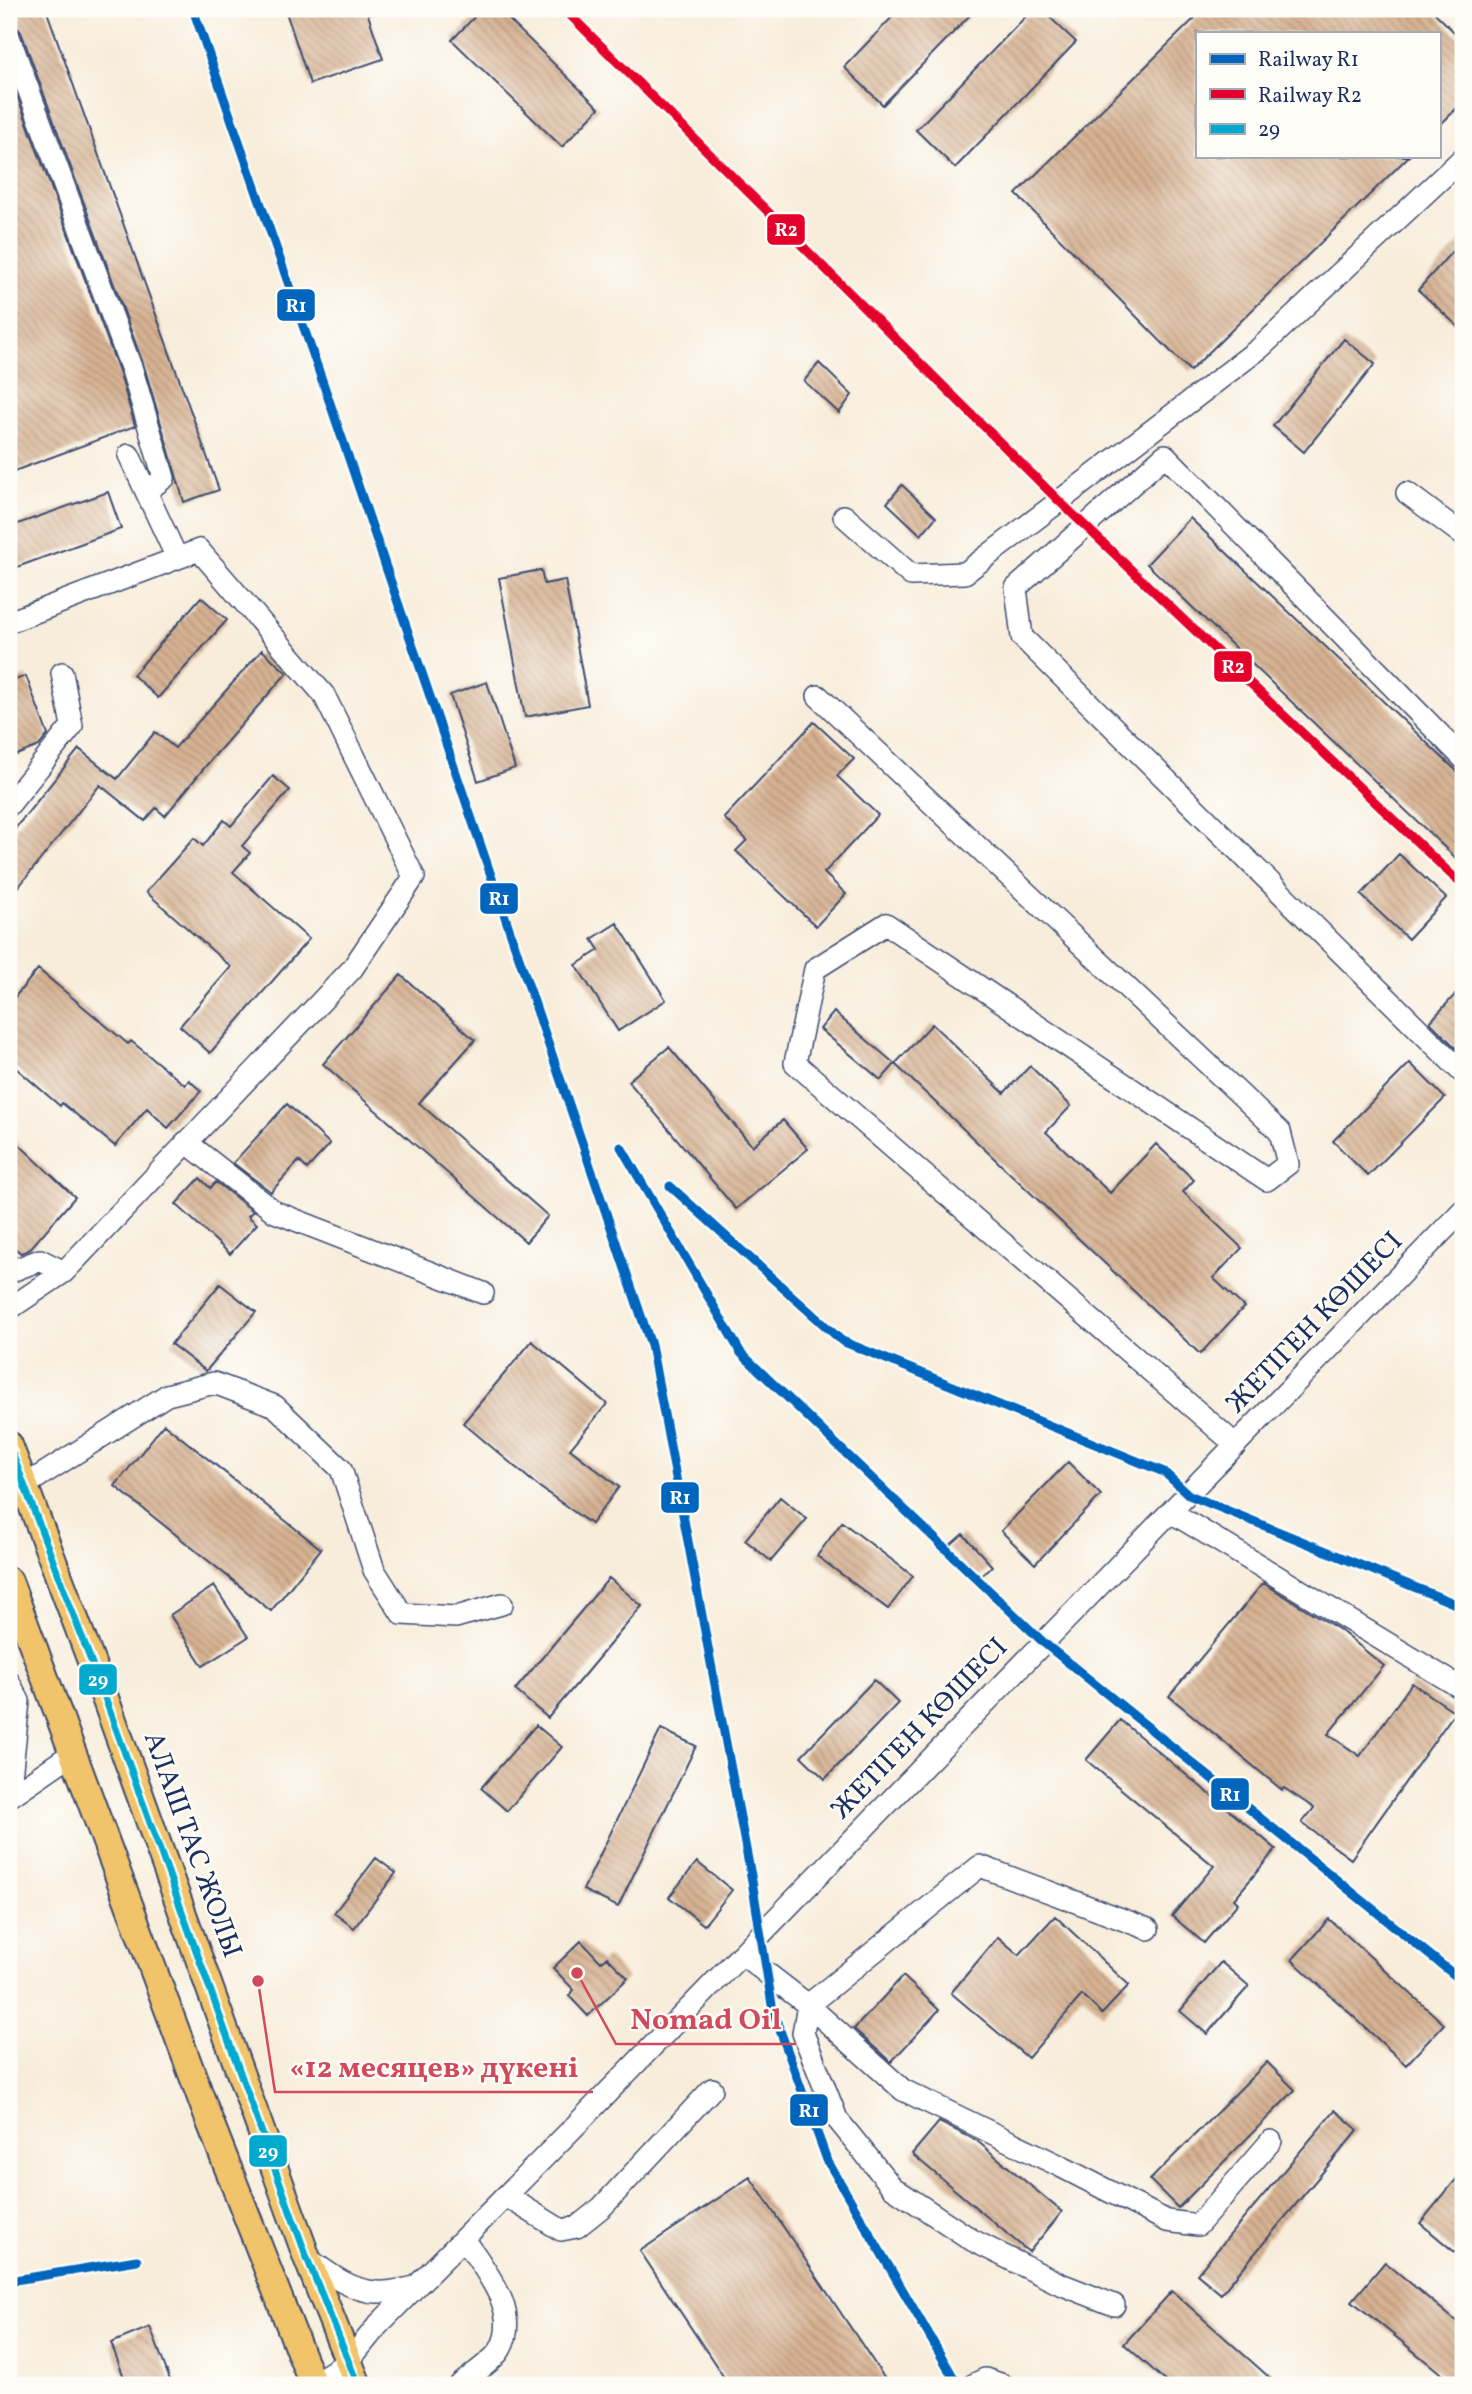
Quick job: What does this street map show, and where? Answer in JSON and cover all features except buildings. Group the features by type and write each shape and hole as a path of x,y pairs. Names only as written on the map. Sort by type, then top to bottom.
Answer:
{"main road":[{"name":"АЛАШ ТАС ЖОЛЫ","path":"9,1445 105,1698 305,2251 353,2374"},
{"path":"9,1581 222,2152 312,2384"}],"street":[{"path":"9,37 132,370 164,478 147,491"},
{"path":"844,516 911,575 965,573 1260,348 1463,158"},
{"path":"130,455 177,558"},
{"path":"1463,758 1166,455 1016,588 1022,637 1463,1073"},
{"path":"1407,493 1463,535"},
{"path":"9,622 199,550 324,695 414,877 352,969 64,1272 9,1309"},
{"path":"9,805 72,726 62,673"},
{"path":"818,696 1280,1132 1288,1164 1267,1180 886,924 815,969 795,1063 1236,1445"},
{"path":"186,1142 275,1212 483,1293"},
{"name":"ЖЕТІГЕН КӨШЕСІ","path":"312,2384 353,2374 378,2325 742,1954 1463,1210"},
{"path":"9,1272 40,1260 64,1272"},
{"path":"24,1486 167,1395 214,1382 275,1406 341,1469 374,1570 402,1614 456,1617 502,1604"},
{"path":"1171,1512 1463,1689"},
{"path":"9,1682 19,1701 9,1797 73,1753"},
{"path":"1114,2305 1058,2283 972,2240 891,2188 837,2119 803,2033 808,2005 980,1866 1148,1929"},
{"path":"742,1954 808,2005 903,2090 1167,2221 1198,2225 1271,2141"},
{"path":"506,2196 561,2230 577,2227 602,2207 712,2089"},
{"path":"460,2385 501,2350 508,2326 502,2300 464,2238"},
{"path":"305,2251 338,2279 356,2288 377,2292 416,2287"},
{"path":"973,2385 985,2379 1003,2385"}],"rail line":[{"name":"R1","path":"193,9 651,1345 752,1881 773,2011 827,2160 958,2385"},
{"name":"R2","path":"564,9 1059,501 1459,882"},
{"name":"R1","path":"621,1147 741,1353 1044,1643 1463,1982"},
{"name":"R1","path":"670,1186 842,1341 1164,1472 1189,1495 1463,1607"},
{"name":"R1","path":"9,2281 137,2260"}],"transit line":[{"name":"29","path":"9,1445 105,1698 307,2258 358,2385"}],"place":[{"name":"Nomad Oil","path":"577,1973"},
{"name":"«12 месяцев» дүкені","path":"258,1981"}]}
